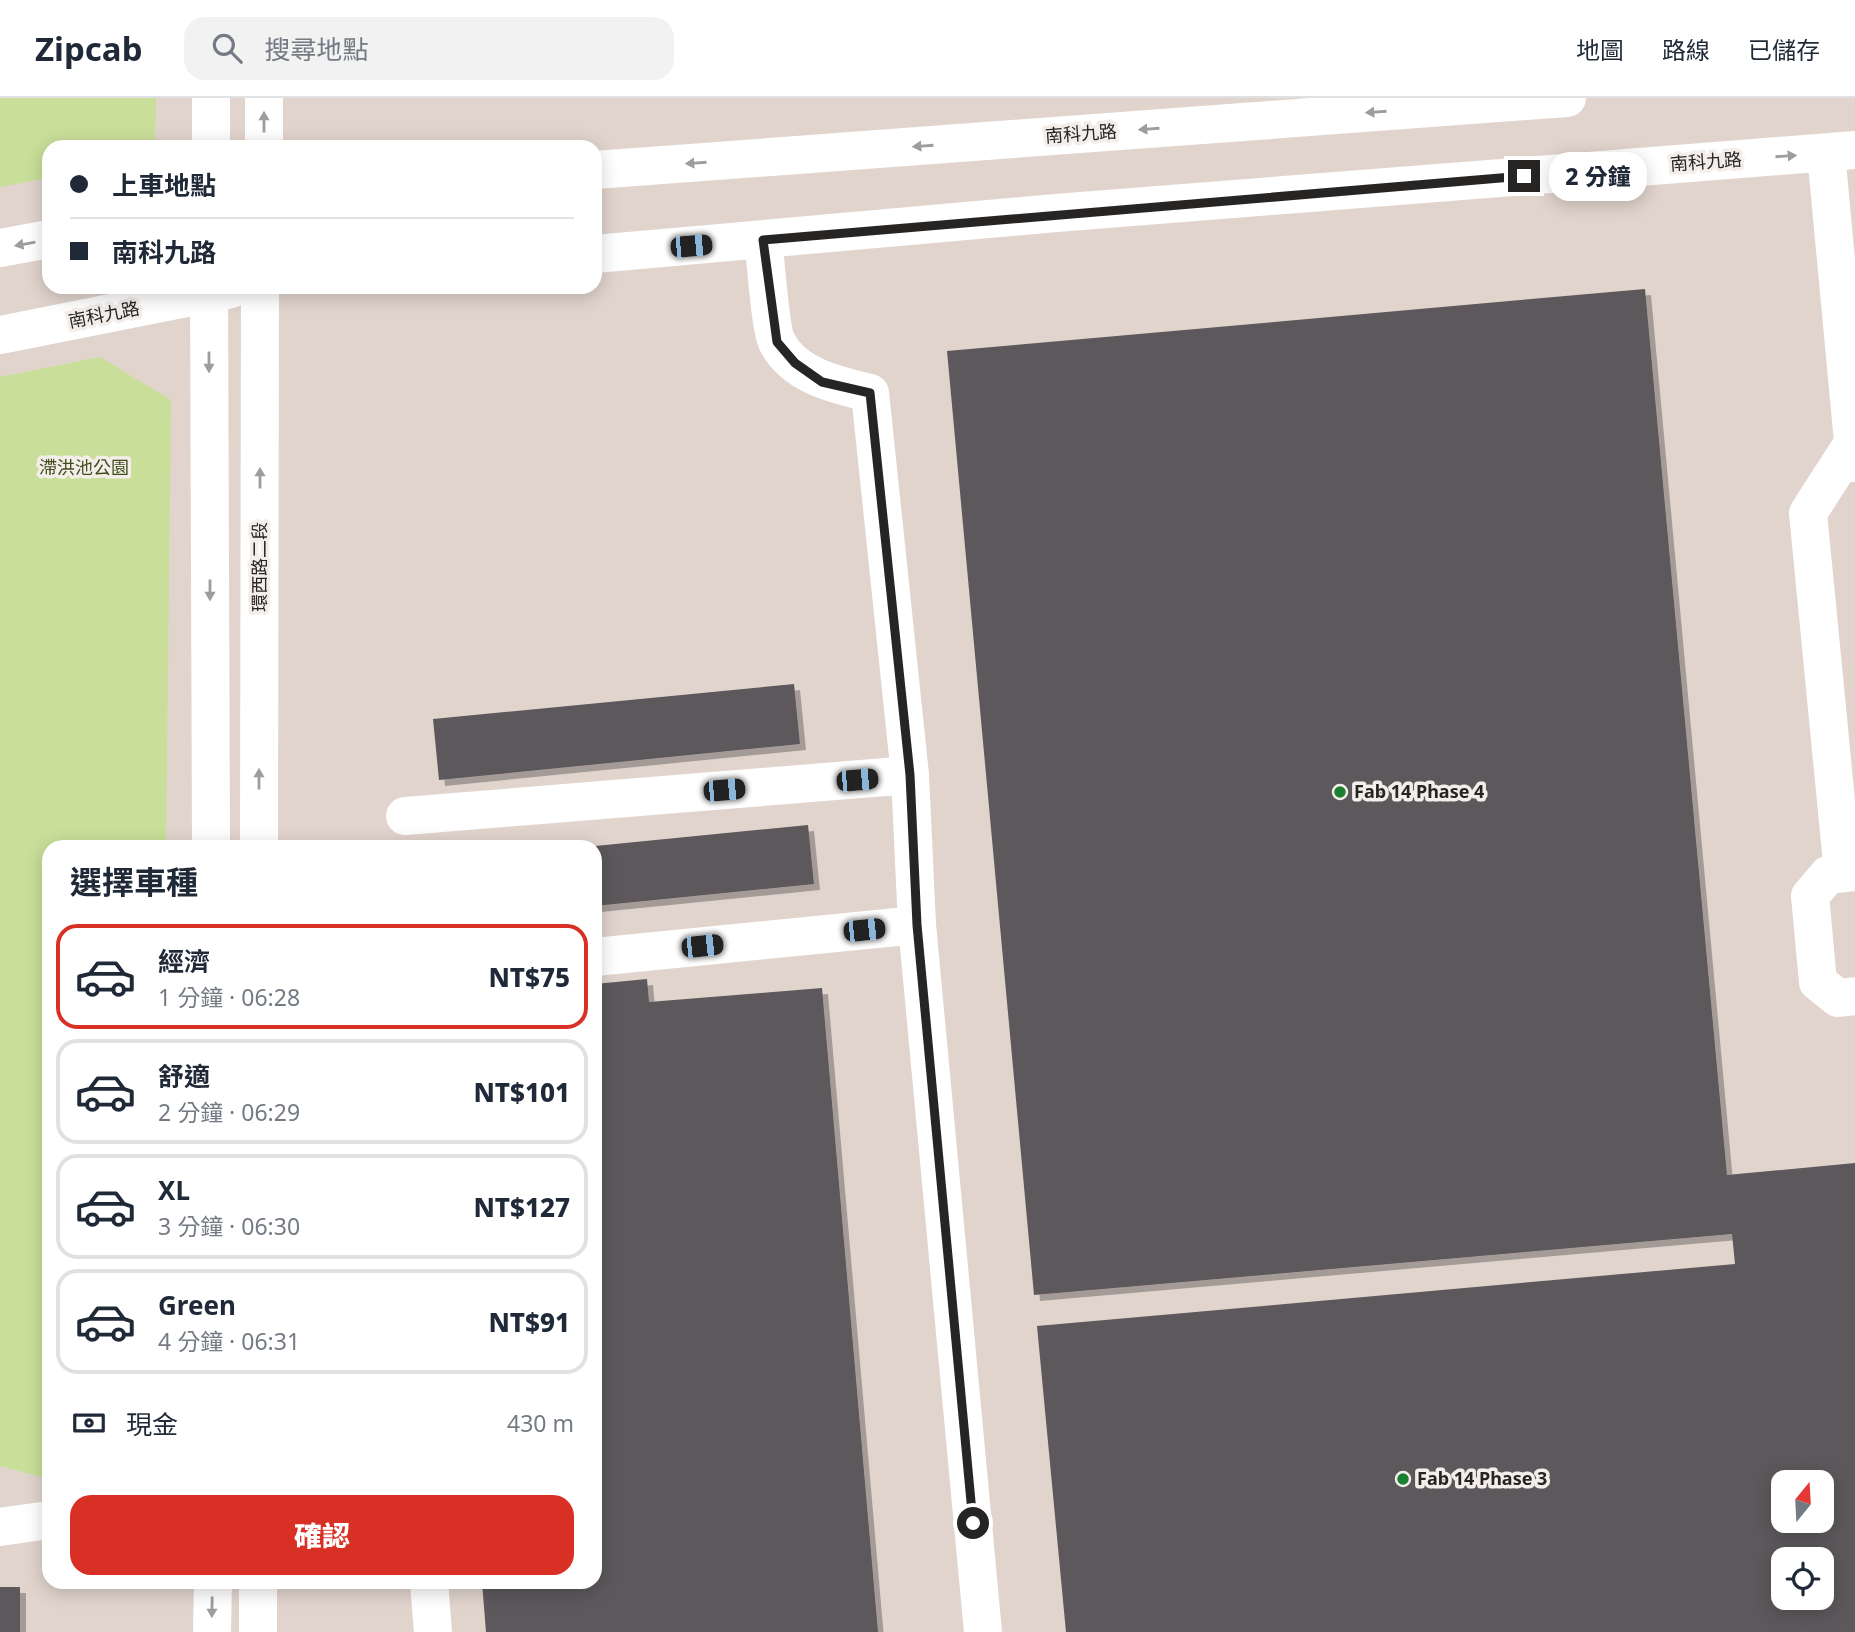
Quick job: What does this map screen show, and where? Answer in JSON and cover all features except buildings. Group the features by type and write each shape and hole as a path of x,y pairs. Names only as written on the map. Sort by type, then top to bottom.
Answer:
{"street":[{"path":"211,98 211,140"},
{"path":"264,98 264,140"},
{"name":"南科九路","path":"602,169 1567,98"},
{"path":"1840,151 1854,453 1808,513 1849,873 1828,875 1810,896 1818,982 1838,998 1855,996"},
{"name":"南科九路","path":"602,253 1070,212 1840,151"},
{"path":"0,248 42,240"},
{"path":"763,240 777,342 795,363 822,382 870,393 910,775 917,925 983,1632"},
{"name":"南科九路","path":"0,335 196,294"},
{"path":"211,840 220,294"},
{"name":"環西路二段","path":"259,840 260,294"},
{"path":"405,816 910,775"},
{"path":"602,956 917,925"},
{"path":"0,1527 42,1521"},
{"path":"212,1632 213,1589"},
{"path":"258,1589 258,1632"},
{"path":"430,1589 433,1632"}],"shaded area":[{"path":"0,98 1855,98 1855,1632 0,1632"}],"green space":[{"path":"0,98 156,98 155,140 42,140 42,179 0,187"},
{"name":"滯洪池公園","path":"100,357 171,400 166,840 42,840 42,1477 0,1466 0,377"}],"place":[{"name":"Fab 14 Phase 4","path":"1340,792"},
{"name":"Fab 14 Phase 3","path":"1403,1479"}],"route":[{"path":"973,1523 917,925 910,775 870,393 822,382 795,363 777,342 763,240 1056,213 1524,176"}]}
